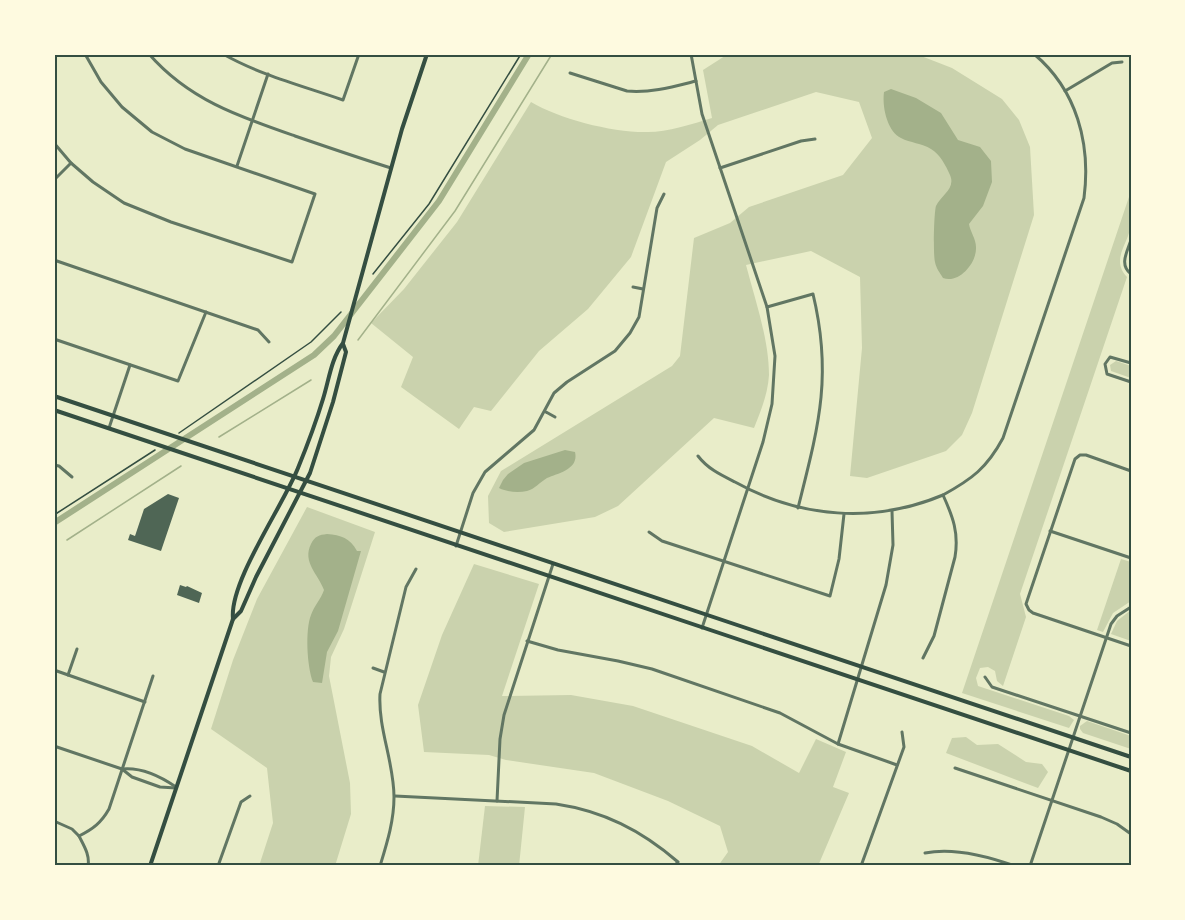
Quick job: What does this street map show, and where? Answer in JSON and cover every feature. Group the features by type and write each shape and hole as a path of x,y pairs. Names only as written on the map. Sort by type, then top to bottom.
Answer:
{"main road":[{"path":"150,866 233,619 232,607 245,572 294,477 323,399 336,353 343,343 391,168 427,54"},
{"path":"233,619 242,611 256,577 306,481 333,402 346,352 343,343"},
{"path":"54,396 1131,757"},
{"path":"54,410 1131,771"}],"street":[{"path":"54,143 70,163 108,194 138,210 292,262 315,194 185,149 152,132 122,107 101,82 85,54"},
{"path":"149,54 172,76 198,95 229,112 391,168"},
{"path":"223,54 236,62 343,100 359,54"},
{"path":"691,54 702,114 767,307 775,356 772,404 763,442 702,628"},
{"path":"698,456 706,467 747,489 798,508 844,514 892,511 927,502 980,472 989,463 1003,438 1081,210 1086,182 1086,155 1080,124 1055,75 1034,54"},
{"path":"1065,91 1112,63 1122,62"},
{"path":"570,73 637,92 648,92 696,81"},
{"path":"237,167 268,74"},
{"path":"720,168 801,141 815,139"},
{"path":"56,178 70,163"},
{"path":"456,546 473,493 485,472 534,430 554,393 615,351 630,333 639,317 657,208 664,194"},
{"path":"1131,240 1124,263 1131,274"},
{"path":"54,260 258,330 269,342"},
{"path":"633,287 644,289"},
{"path":"767,307 813,294 821,333 822,398 816,437 798,508"},
{"path":"54,339 178,381 206,312"},
{"path":"1131,363 1110,357 1105,364 1107,374 1131,382"},
{"path":"109,429 130,365"},
{"path":"545,412 555,417"},
{"path":"1131,471 1086,455 1074,460 1027,601 1027,607 1033,613 1131,646"},
{"path":"54,465 59,466 72,477"},
{"path":"923,658 934,636 957,544 956,525 943,495"},
{"path":"838,744 889,572 893,544 892,511"},
{"path":"649,532 662,541 830,596 839,559 844,514"},
{"path":"1050,531 1131,558"},
{"path":"497,801 500,739 504,716 553,564"},
{"path":"380,866 392,824 394,796 379,708 384,672 406,587 416,569"},
{"path":"1030,866 1111,624 1117,616 1131,607"},
{"path":"527,640 558,651 652,669 780,713 838,744 897,765"},
{"path":"68,675 77,649"},
{"path":"374,668 384,672"},
{"path":"54,670 145,702"},
{"path":"79,836 103,820 109,809 153,676"},
{"path":"985,677 993,687 1131,733"},
{"path":"861,866 904,747 902,732"},
{"path":"54,746 122,769 132,777 160,787 177,788"},
{"path":"122,769 134,768 163,778 177,788"},
{"path":"955,768 1101,817 1131,834"},
{"path":"218,866 241,802 250,796"},
{"path":"394,796 556,804 581,808 631,827 656,843 678,862 674,866"},
{"path":"54,821 72,829 79,836 89,860 88,866"},
{"path":"925,853 941,849 998,860 1015,866"}],"path":[{"path":"373,274 429,204 521,54"},
{"path":"175,436 311,342 341,312"},
{"path":"54,515 161,447"}],"shaded area":[{"path":"728,54 916,54 952,68 1002,99 1019,120 1030,147 1034,215 972,413 962,435 946,451 867,478 850,476 862,348 860,277 811,251 746,265 767,348 769,375 762,409 754,428 714,418 618,506 595,517 504,532 489,523 488,496 501,471 672,366 680,356 694,238 730,223 749,207 843,175 872,138 859,102 816,92 718,125 666,162 631,257 588,309 539,351 491,411 474,407 459,429 401,387 413,357 371,323 404,289 457,222 531,102 571,119 619,130 648,132 680,127 712,118 703,70"},
{"path":"891,89 916,98 941,113 958,140 980,147 991,161 992,182 983,206 969,224 976,244 976,253 966,271 955,278 943,278 936,264 934,251 936,206 950,188 950,175 934,151 924,145 901,138 892,130 886,118 884,98 884,92"},
{"path":"1131,191 1130,231 1120,258 1122,270 1127,277 1020,594 1026,617 1003,686 997,681 995,671 988,667 980,668 976,678 978,686 1069,716 1074,720 1069,728 962,693"},
{"path":"1116,361 1131,366 1131,378 1111,371 1110,365"},
{"path":"565,450 575,452 574,463 533,489 513,492 499,488 508,474 524,463"},
{"path":"307,507 375,532 344,629 331,657 329,676 350,783 351,814 335,866 259,866 273,823 267,768 211,729 233,660 257,599"},
{"path":"327,534 345,538 357,551 361,551 338,631 327,652 322,683 313,682 309,667 307,639 311,615 324,590 308,557 314,539 319,535"},
{"path":"1121,559 1131,562 1131,601 1113,613 1103,632 1097,630"},
{"path":"474,564 539,584 502,696 571,695 633,706 752,746 799,773 816,739 846,752 833,787 849,793 818,866 718,866 728,852 720,826 668,801 594,773 506,760 489,755 424,752 418,705 442,635"},
{"path":"1131,610 1131,641 1111,634 1117,621"},
{"path":"1087,721 1131,736 1131,749 1083,733 1080,726"},
{"path":"966,737 977,745 998,744 1026,762 1042,764 1048,772 1038,788 946,753 952,738"},
{"path":"485,806 525,807 519,866 478,866"}],"building":[{"path":"168,494 179,498 161,551 128,540 130,534 135,536 144,509"},
{"path":"180,585 202,593 199,603 177,595"}],"waterway":[{"path":"54,523 314,355 334,336 439,201 529,54"},
{"path":"358,340 455,211 552,54"},
{"path":"219,437 311,380"},
{"path":"67,540 181,466"}]}
